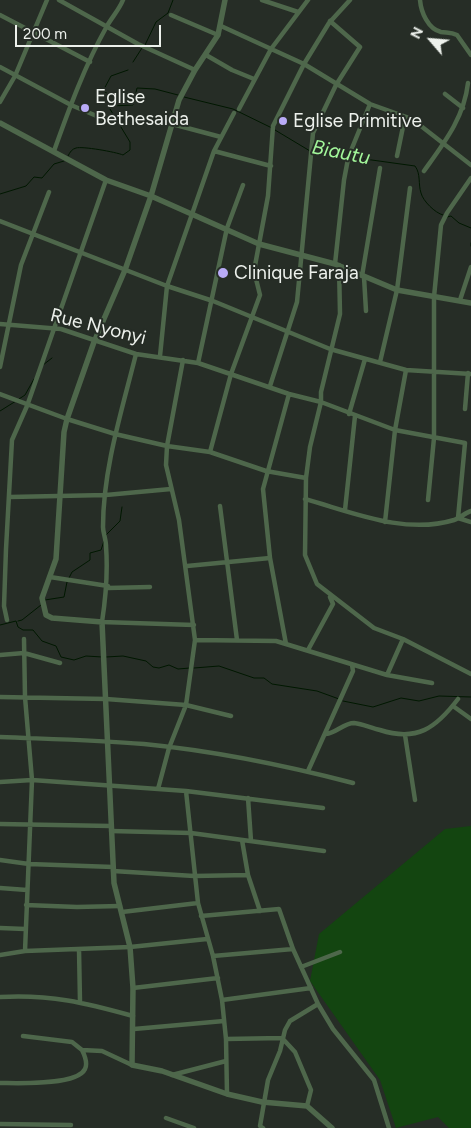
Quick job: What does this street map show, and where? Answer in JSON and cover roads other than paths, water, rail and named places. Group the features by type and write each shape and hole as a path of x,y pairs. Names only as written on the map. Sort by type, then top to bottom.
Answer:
{"street":[{"path":"0,102 15,76 47,0"},
{"path":"58,0 138,44 195,70"},
{"path":"54,151 90,62 108,26 124,0"},
{"path":"194,625 102,622 52,618 46,615 42,598 56,559 59,495 67,419 94,342 125,270 151,196 181,97 195,70 218,35 225,0"},
{"path":"262,0 298,12"},
{"path":"239,109 271,49 308,0"},
{"path":"210,452 231,374 254,317 260,295 254,272 271,166 273,127 304,64 330,21 350,0"},
{"path":"420,0 423,16 439,32 457,35 471,55"},
{"path":"0,14 90,62"},
{"path":"171,15 218,35"},
{"path":"270,386 290,331 297,302 309,158 313,133 336,85 360,48 330,21"},
{"path":"221,26 304,64 370,104 405,117 427,129 442,145 471,166"},
{"path":"206,55 232,70 254,79"},
{"path":"0,67 71,105 106,120"},
{"path":"424,171 457,123 463,108 468,83"},
{"path":"445,94 463,108"},
{"path":"350,153 370,104"},
{"path":"160,356 167,286 214,151 234,113"},
{"path":"397,156 405,117"},
{"path":"0,123 106,180 151,196 227,228 259,244 337,264 397,290 471,303"},
{"path":"172,124 221,137"},
{"path":"214,151 271,166"},
{"path":"348,159 344,180 337,264 340,314 321,392 321,402 310,447 306,478 306,562 317,584 374,628 403,639 471,674"},
{"path":"366,311 363,276 380,168"},
{"path":"428,500 434,438 434,297 441,225 471,178"},
{"path":"7,620 2,606 12,440 27,406 52,329 106,180"},
{"path":"198,363 213,301 227,228 242,185"},
{"path":"380,362 397,290 410,188"},
{"path":"0,367 21,265 48,192"},
{"path":"0,221 33,232 167,286 213,301 330,349 406,370 470,373 465,409"},
{"path":"460,300 471,267"},
{"name":"Rue Nyonyi","path":"0,324 61,330 136,354 198,363 289,394 321,402 395,430 466,443 458,518"},
{"path":"132,1065 134,1029 133,988 130,948 114,883 106,699 102,657 102,622 108,587 106,544 103,528 106,495 115,434 136,354"},
{"path":"349,414 365,358"},
{"path":"158,789 169,748 186,705 195,640 180,520 166,465 167,446 183,360"},
{"path":"385,522 395,430 406,370"},
{"path":"0,394 27,406 115,434 167,446 210,452 266,471 306,478"},
{"path":"286,644 270,558 263,489 266,471 289,394"},
{"path":"345,510 355,416"},
{"path":"10,498 106,495 171,489"},
{"path":"305,499 385,522 425,525 458,518 471,510"},
{"path":"220,506 237,640"},
{"path":"458,518 471,522"},
{"path":"187,566 270,558"},
{"path":"50,578 108,587 150,587"},
{"path":"308,650 333,604 326,592"},
{"path":"24,639 25,697 32,780 25,951"},
{"path":"387,674 403,639"},
{"path":"195,640 276,641 387,674 432,683"},
{"path":"0,655 24,653 60,663"},
{"path":"308,771 353,671 352,664"},
{"path":"0,697 106,699 186,705 232,716"},
{"path":"326,734 353,723 412,735 432,727 445,717 458,699"},
{"path":"453,706 471,719"},
{"path":"405,735 415,800"},
{"path":"0,737 108,742 224,754 308,771 353,783"},
{"path":"0,782 32,780 186,791 323,808"},
{"path":"186,791 198,904 213,956 222,1000 226,1038 227,1094"},
{"path":"248,798 251,841"},
{"path":"0,824 191,833 324,851"},
{"path":"242,840 248,875 260,911"},
{"path":"0,860 29,864 194,876 248,875"},
{"path":"0,888 27,890"},
{"path":"26,904 77,907 120,906"},
{"path":"122,912 198,904"},
{"path":"201,916 279,909 293,949 318,1004 333,1029 374,1080 389,1128"},
{"path":"0,928 25,929"},
{"path":"0,955 25,951 130,948 207,939"},
{"path":"79,949 80,1002"},
{"path":"213,956 293,949"},
{"path":"301,967 340,952"},
{"path":"133,988 218,978"},
{"path":"222,1000 311,988"},
{"path":"0,998 32,995 80,1002 133,1016"},
{"path":"261,1127 262,1102 282,1038 290,1021 318,1004"},
{"path":"134,1029 224,1021"},
{"path":"0,1083 63,1081 83,1072 86,1068 86,1059 82,1050 72,1042 23,1036"},
{"path":"226,1038 282,1038 295,1052 311,1090 306,1106"},
{"path":"82,1050 102,1051 132,1065 171,1075 227,1094 262,1102 306,1106 332,1128"},
{"path":"171,1075 226,1061"},
{"path":"166,1118 194,1128"},
{"path":"0,1124 7,1126 71,1125"}],"waterway":[{"path":"145,45 156,22 168,13 173,0"},
{"path":"133,62 142,48"},
{"path":"120,104 117,99 103,91 111,76 128,70"},
{"name":"Biautu","path":"68,156 76,148 114,152 123,155 130,150 130,142 110,106 133,105 137,88 155,89 178,95"},
{"name":"Biautu","path":"184,97 233,109 272,128"},
{"name":"Biautu","path":"275,130 310,151"},
{"name":"Biautu","path":"314,152 415,166 418,172 422,196 433,209 443,215"},
{"name":"Biautu","path":"0,194 26,186 34,177 42,178 54,164 64,161"},
{"name":"Biautu","path":"447,217 451,216 459,223 471,228"},
{"path":"43,365 52,358"},
{"path":"19,399 25,395 34,379"},
{"path":"0,411 16,401"},
{"path":"106,535 120,521 122,507"},
{"path":"69,578 72,572 90,560 90,553 101,550 104,541"},
{"path":"45,600 64,597 67,582"},
{"path":"18,621 41,605"},
{"path":"0,625 16,621 18,627 23,630 33,630 42,641 56,646 61,657 74,660 86,656 102,657"},
{"path":"106,657 123,656 146,661 153,667 159,668 169,665 178,669 190,668"},
{"path":"194,668 219,666 254,678 264,678 272,684 317,691 339,699"},
{"path":"343,701 373,707 401,698 419,701 439,696 471,697"}],"place":[{"name":"Eglise Bethesaida","path":"85,108"},
{"name":"Eglise Primitive","path":"283,121"},
{"name":"Clinique Faraja","path":"223,273"}]}
